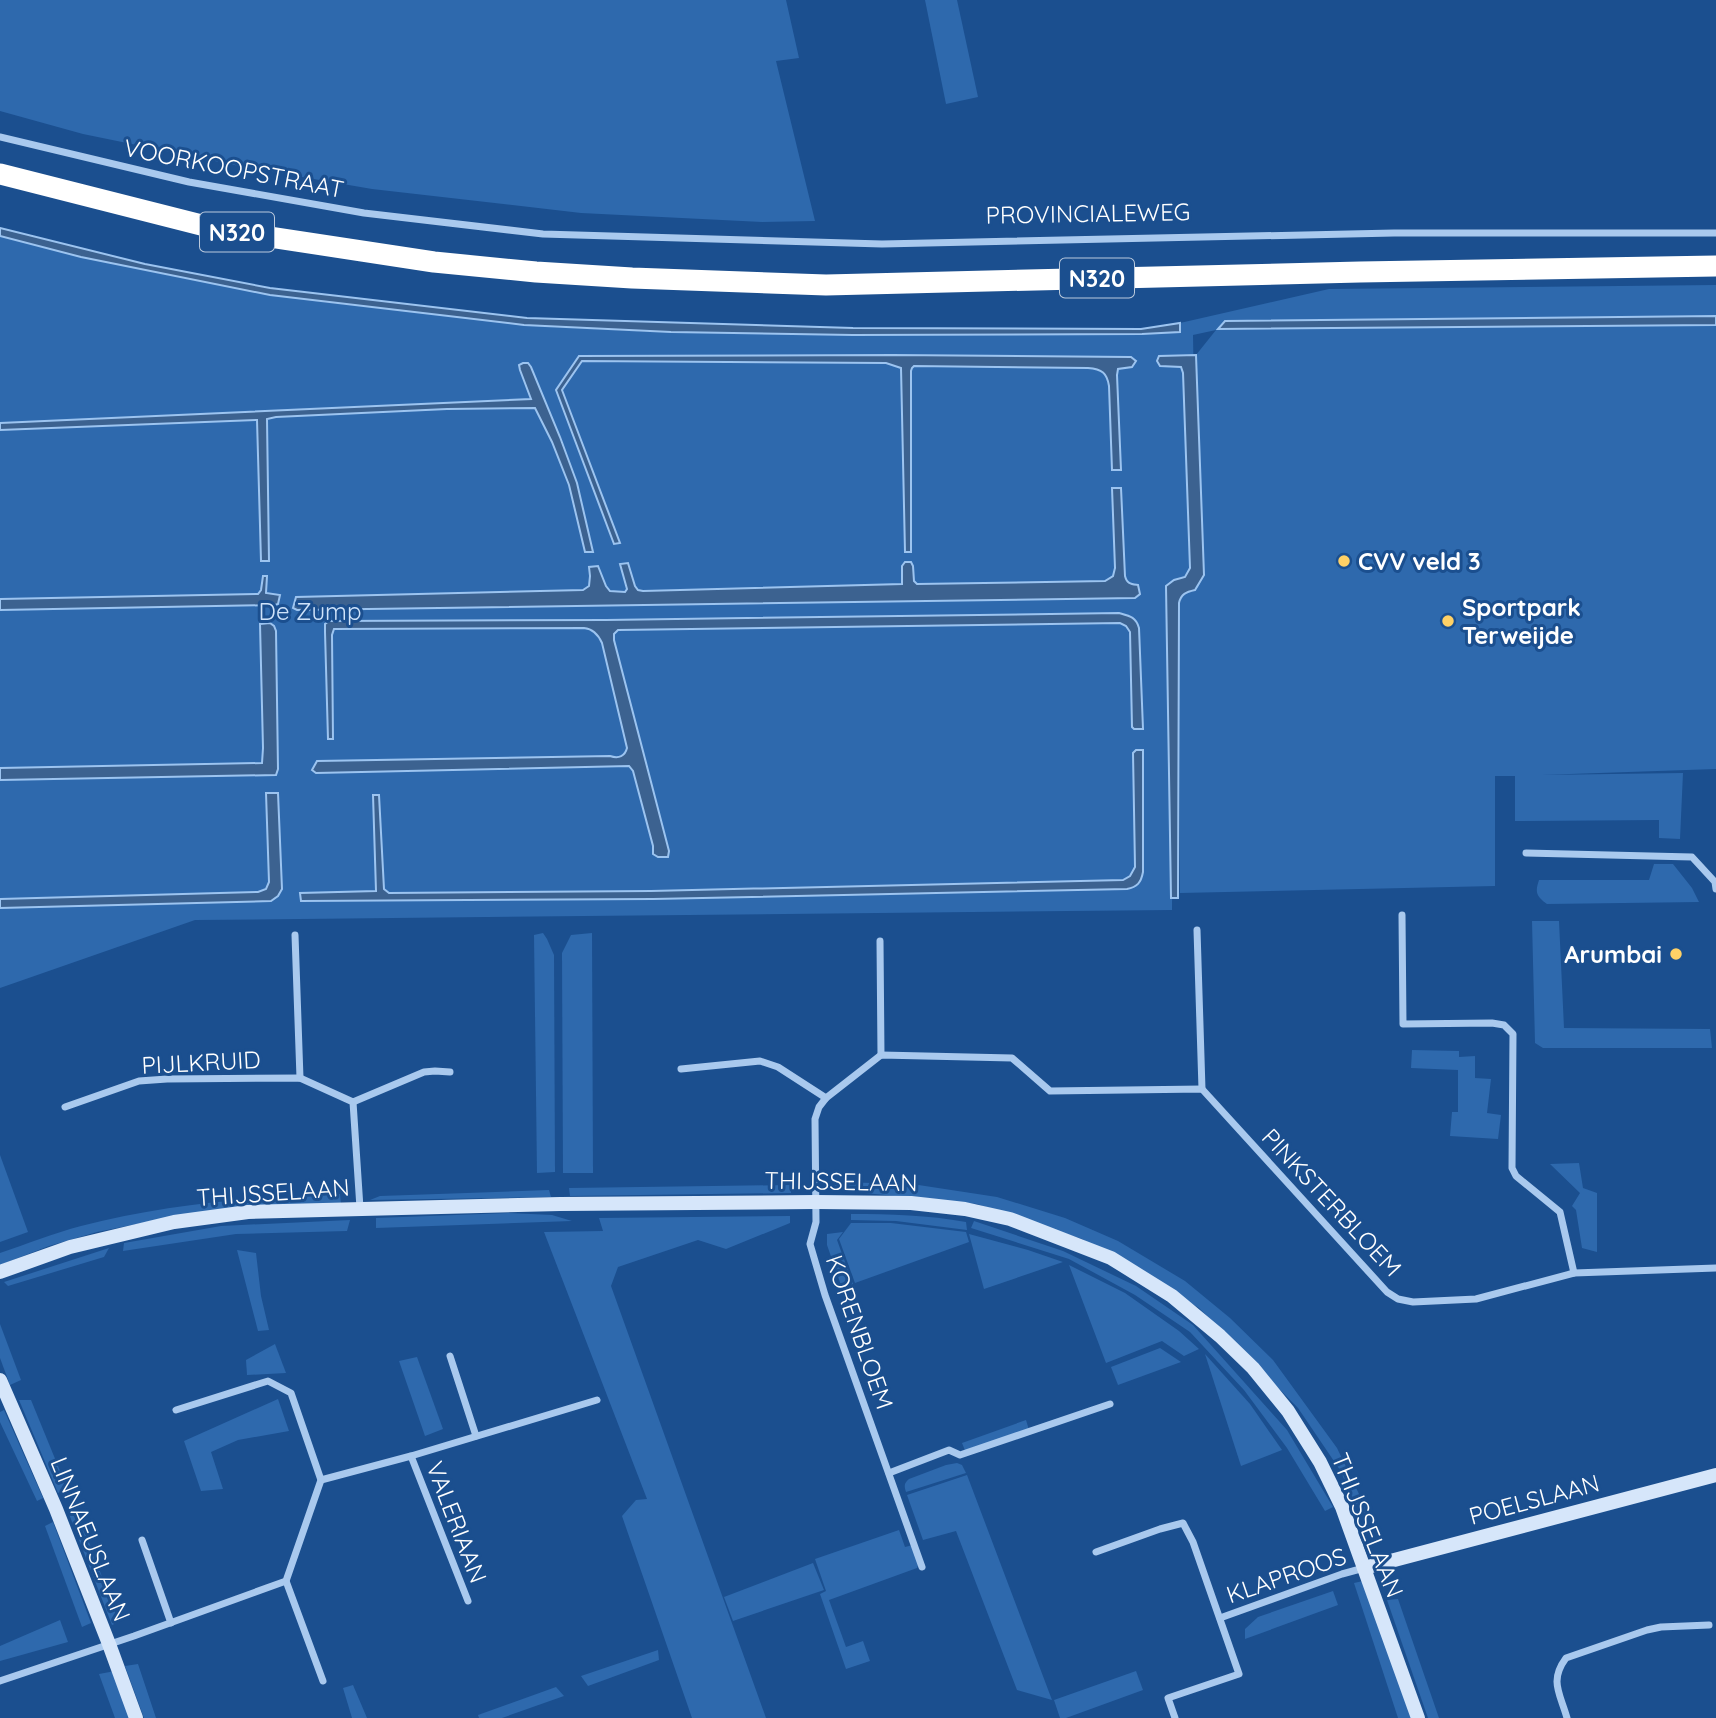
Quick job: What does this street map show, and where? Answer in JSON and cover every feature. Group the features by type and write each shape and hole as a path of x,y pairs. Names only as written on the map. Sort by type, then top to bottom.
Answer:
{"highway":[{"name":"N320","path":"0,174 217,229 433,262 618,277 826,285 1716,266"}],"street":[{"name":"VOORKOOPSTRAAT","path":"0,137 189,182 364,213 462,224"},
{"name":"PROVINCIALEWEG","path":"462,224 542,234 882,244 1394,233 1716,233"},
{"path":"1526,853 1692,857 1715,882 1716,889"},
{"path":"1402,915 1403,1024 1492,1023 1504,1025 1513,1034 1512,1168 1516,1176 1560,1212 1574,1273"},
{"path":"816,1202 815,1119 819,1107 826,1098 881,1055 1012,1058 1050,1091 1202,1089 1197,930"},
{"path":"295,935 300,1077"},
{"path":"880,941 881,1055"},
{"path":"681,1069 760,1061 778,1067 826,1098"},
{"path":"360,1209 353,1102 424,1072 450,1072"},
{"name":"PIJLKRUID","path":"65,1107 139,1081 167,1079 300,1077 353,1102"},
{"name":"PINKSTERBLOEM","path":"1202,1089 1387,1292 1398,1299 1413,1302 1476,1299 1574,1273 1716,1268"},
{"name":"THIJSSELAAN","path":"0,1272 70,1247 174,1222 248,1212 560,1204 816,1202 911,1203 965,1209 1010,1219 1111,1258 1172,1297 1220,1336 1252,1368 1288,1411 1320,1462 1342,1507 1418,1718"},
{"name":"KORENBLOEM","path":"816,1202 816,1222 810,1244 825,1295 922,1567"},
{"name":"VALERIAAN","path":"450,1356 476,1436"},
{"name":"LINNAEUSLAAN","path":"0,1380 56,1508 136,1718"},
{"path":"176,1409 268,1381 291,1394 321,1480 286,1581 323,1681"},
{"name":"VALERIAAN","path":"321,1480 597,1400"},
{"path":"889,1473 949,1450 960,1455 1110,1404"},
{"name":"VALERIAAN","path":"411,1456 468,1601"},
{"name":"POELSLAAN","path":"1364,1568 1716,1475"},
{"name":"KLAPROOS","path":"1096,1552 1183,1523 1193,1542 1239,1674 1168,1698 1175,1718"},
{"path":"142,1540 171,1623"},
{"name":"KLAPROOS","path":"1220,1618 1364,1568"},
{"path":"0,1681 286,1581"},
{"path":"1567,1718 1556,1681 1558,1669 1566,1658 1654,1628 1709,1625"}],"green space":[{"path":"0,0 786,0 799,58 776,61 815,221 762,222 581,213 372,189 244,167 83,134 0,111"},
{"path":"925,0 957,0 978,97 946,104"},
{"name":"De Zump","path":"0,236 81,257 187,279 323,302 551,327 658,332 1179,331 1180,323 1329,289 1716,285 1716,316 1219,329 1716,325 1716,769 1541,775 1683,773 1680,839 1659,838 1659,820 1515,821 1515,776 1495,776 1495,886 1180,893 1179,603 1184,594 1195,590 1204,575 1196,355 1216,330 1193,335 1197,573 1174,599 1172,910 195,920 0,988"},
{"path":"1654,864 1673,864 1692,888 1699,902 1547,904 1537,893 1539,880 1649,880"},
{"path":"1532,921 1559,921 1564,1028 1710,1029 1712,1048 1543,1048 1535,1043"},
{"path":"543,933 554,955 555,1172 537,1173 534,935"},
{"path":"592,933 593,1173 563,1173 562,953 571,935"},
{"path":"1412,1050 1459,1051 1459,1057 1475,1056 1475,1078 1491,1079 1487,1113 1501,1115 1498,1139 1450,1136 1452,1112 1458,1112 1458,1070 1411,1068"},
{"path":"0,1155 28,1232 0,1242"},
{"path":"1579,1163 1583,1188 1597,1193 1597,1252 1582,1248 1576,1210 1572,1206 1580,1193 1550,1164"},
{"path":"835,1182 912,1184 997,1197 1065,1218 1118,1241 1185,1281 1230,1318 1273,1360 1337,1448 1370,1517 1363,1521 1340,1470 1298,1408 1199,1308 1082,1239 977,1204 834,1190"},
{"path":"791,1185 791,1193 570,1196 569,1188"},
{"path":"549,1190 551,1197 370,1200 380,1196"},
{"path":"340,1194 341,1204 167,1218 97,1232 49,1246 0,1265 0,1253 113,1218 210,1203"},
{"path":"509,1213 552,1215 572,1221 376,1228 376,1218"},
{"path":"851,1214 909,1215 952,1220 966,1222 967,1230 896,1221 851,1220"},
{"path":"790,1216 790,1223 726,1249 698,1240 618,1267 611,1286 766,1718 692,1718 622,1516 636,1500 647,1499 544,1232 603,1231 599,1218"},
{"path":"350,1220 347,1231 236,1234 123,1251 124,1243 221,1226"},
{"path":"974,1221 1063,1251 1136,1286 1193,1325 1287,1430 1333,1507 1325,1511 1287,1448 1244,1390 1190,1332 1135,1295 1069,1259 971,1228"},
{"path":"851,1223 891,1223 966,1232 969,1242 855,1283 839,1239"},
{"path":"843,1232 837,1240 853,1284 842,1288 827,1245 827,1234"},
{"path":"969,1234 1028,1250 1063,1262 984,1289"},
{"path":"109,1248 104,1257 8,1286 4,1282"},
{"path":"237,1250 256,1253 261,1296 269,1330 258,1331"},
{"path":"1069,1265 1125,1293 1179,1331 1199,1349 1184,1356 1162,1341 1106,1363"},
{"path":"0,1324 21,1380 10,1385 0,1358"},
{"path":"275,1344 286,1373 247,1375 246,1360"},
{"path":"1160,1348 1181,1362 1118,1385 1111,1367"},
{"path":"1205,1354 1250,1404 1282,1450 1241,1466"},
{"path":"417,1357 443,1429 425,1436 399,1361"},
{"path":"278,1399 289,1431 238,1440 211,1452 223,1489 201,1491 184,1441"},
{"path":"19,1400 31,1400 67,1488 58,1493"},
{"path":"4,1410 43,1498 37,1501 0,1422 0,1412"},
{"path":"1026,1420 1029,1430 966,1453 962,1443"},
{"path":"957,1463 962,1465 966,1473 906,1492 905,1485 909,1479"},
{"path":"967,1475 1052,1700 1017,1690 956,1531 923,1540 907,1495"},
{"path":"78,1513 119,1622 112,1625 69,1514"},
{"path":"53,1522 91,1623 82,1627 45,1526"},
{"path":"899,1530 905,1547 913,1545 919,1563 917,1568 829,1600 846,1647 863,1641 870,1661 846,1669 820,1594 826,1591 815,1559"},
{"path":"813,1563 824,1590 733,1621 724,1597"},
{"path":"1363,1581 1411,1718 1398,1718 1354,1583"},
{"path":"1333,1591 1338,1605 1245,1639 1245,1629 1258,1617"},
{"path":"1398,1599 1439,1718 1428,1718 1387,1600"},
{"path":"60,1620 68,1642 0,1661 0,1646"},
{"path":"658,1650 659,1660 588,1686 581,1676"},
{"path":"138,1664 156,1718 144,1718 125,1666"},
{"path":"115,1671 130,1718 115,1718 99,1674"},
{"path":"1136,1671 1143,1690 1060,1718 1054,1700"},
{"path":"353,1685 367,1718 352,1718 343,1688"},
{"path":"556,1687 564,1696 502,1718 479,1718 478,1715"}],"shaded area":[{"path":"0,228 145,264 270,288 527,318 853,328 1141,329 1180,323 1180,332 853,335 671,332 524,325 270,295 81,257 0,236"},
{"path":"1716,316 1716,325 1218,329 1225,321"},
{"path":"1196,355 1204,575 1195,590 1184,594 1179,603 1178,898 1171,898 1166,586 1185,577 1190,568 1183,373 1181,367 1160,366 1157,361 1159,356"},
{"path":"579,356 1131,357 1136,361 1132,367 1118,369 1117,375 1121,470 1112,470 1109,386 1105,375 1097,369 914,366 911,371 911,552 905,552 901,368 886,363 582,361 562,390 620,543 614,544 556,390"},
{"path":"528,363 531,367 560,437 577,483 593,552 585,552 569,485 535,408 447,409 267,419 269,561 261,561 257,420 0,430 0,423 531,399 520,370 519,365"},
{"path":"1112,488 1121,488 1125,576 1127,581 1138,585 1140,594 1135,598 293,608 296,597 583,590 589,586 589,567 598,566 610,591 625,592 627,589 620,564 628,563 635,586 643,591 902,584 902,566 905,562 911,562 914,581 917,584 1105,581 1113,576 1115,568"},
{"path":"263,576 267,576 266,593 280,595 278,604 0,610 0,599 258,594"},
{"path":"1119,613 1136,621 1139,628 1143,729 1132,727 1130,632 1120,623 618,630 614,634 614,640 669,851 668,857 653,854 633,771 629,766 316,773 312,770 317,761 619,757 627,748 602,643 595,632 584,628 334,629 333,739 328,739 325,624 329,621"},
{"path":"270,623 276,631 276,775 0,780 0,768 262,763 260,624"},
{"path":"1143,750 1143,872 1138,884 1127,889 653,899 301,901 300,893 376,891 373,795 379,795 384,889 389,893 651,891 1123,880 1130,876 1135,867 1133,753"},
{"path":"266,793 278,793 282,889 271,901 0,908 0,899 258,892 266,889 269,882"}],"place":[{"name":"CVV veld 3","path":"1344,561"},
{"name":"Sportpark Terweijde","path":"1448,621"},
{"name":"Arumbai","path":"1676,954"}]}
